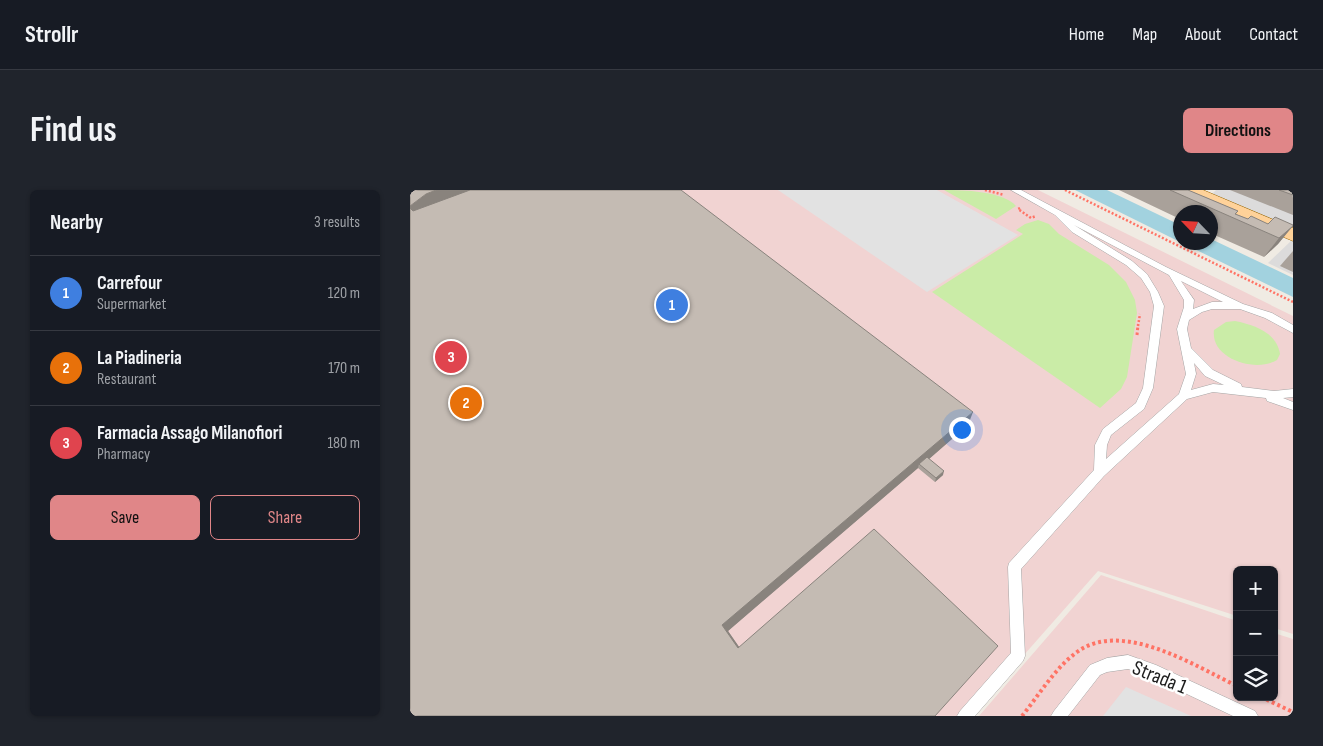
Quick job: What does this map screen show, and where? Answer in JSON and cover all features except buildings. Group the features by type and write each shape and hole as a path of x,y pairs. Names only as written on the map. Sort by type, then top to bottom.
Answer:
{"main road":[{"path":"1188,190 1293,235"}],"lane":[{"path":"1015,190 1163,269 1240,306 1276,319 1293,330"},
{"path":"1057,212 1075,230 1129,263 1144,276 1154,292 1159,306 1148,388 1140,406 1107,432 1101,445 1100,472"},
{"path":"1163,269 1175,278 1189,300 1182,329 1191,374 1184,396"},
{"path":"1186,318 1195,310 1207,306 1240,306"},
{"path":"1184,343 1193,358 1209,373 1230,385 1293,406"},
{"path":"965,716 1018,656 1014,567 1100,472 1184,396 1213,388 1274,395 1293,393"},
{"name":"Strada 1","path":"1059,716 1095,670 1107,665 1128,662 1152,670 1250,716"}],"path":[{"path":"986,190 1007,196"},
{"path":"1065,190 1293,302"},
{"path":"1019,201 1023,206 1018,209 1031,218 1040,216"},
{"path":"1137,338 1141,312"},
{"path":"1270,701 1293,712"}],"shaded area":[{"path":"410,190 1038,190 1293,316 1293,634 1278,629 1278,566 1233,566 1233,615 1098,571 970,716 410,716"},
{"path":"778,190 937,190 1018,235 927,292"},
{"path":"1216,190 1293,190 1293,230 1210,196"},
{"path":"1293,239 1293,275 1268,263"},
{"path":"1101,575 1233,620 1233,701 1278,701 1278,634 1293,639 1293,716 979,716"},
{"path":"1126,687 1191,716 1103,716"}],"green space":[{"path":"944,190 993,194 1010,201 1016,206 996,219"},
{"path":"1038,220 1049,224 1059,234 1109,265 1126,282 1135,300 1137,313 1127,377 1121,389 1100,408 932,292 1023,234 1016,230 1025,224"},
{"path":"1235,321 1250,325 1270,335 1275,341 1280,354 1277,360 1268,364 1247,364 1236,361 1219,349 1215,340 1214,330 1226,322"}],"water":[{"path":"1075,190 1107,190 1173,222 1173,239"},
{"path":"1218,242 1293,278 1293,297 1196,250 1218,250"}],"place":[{"name":"Carrefour","path":"672,305"},
{"name":"Farmacia Assago Milanofiori","path":"451,357"},
{"name":"La Piadineria","path":"466,403"}]}
